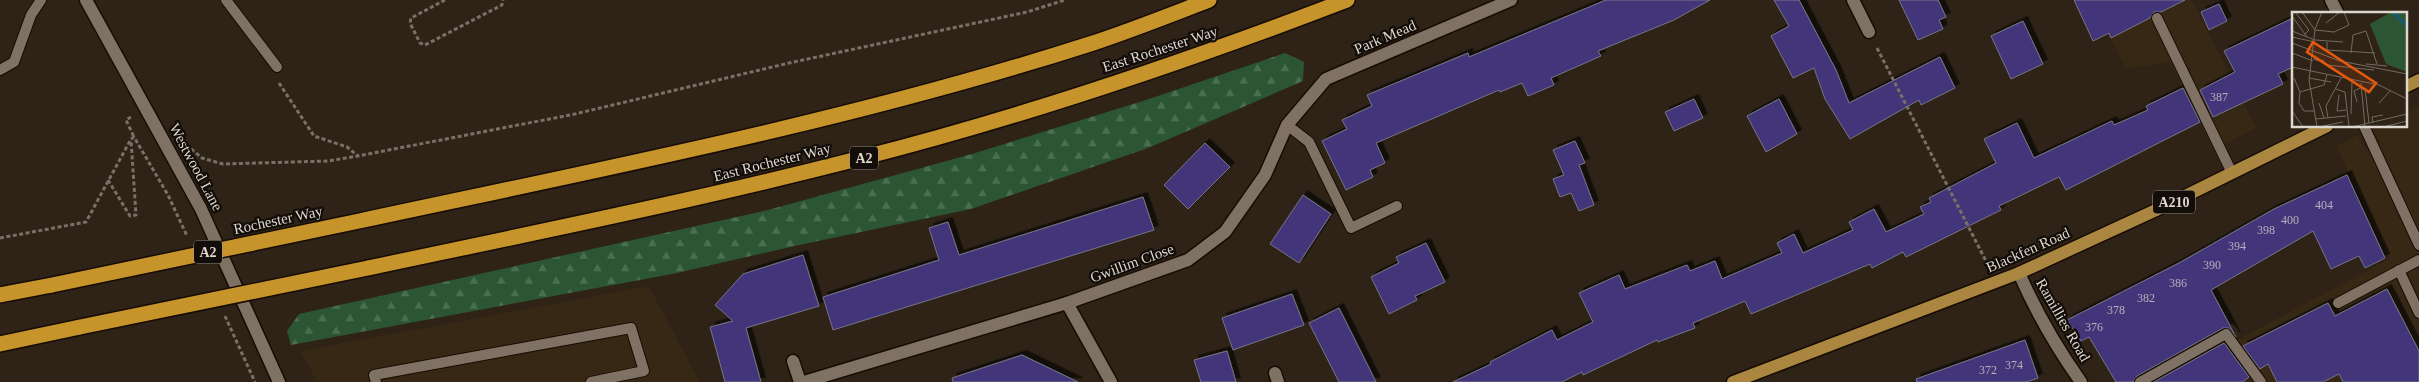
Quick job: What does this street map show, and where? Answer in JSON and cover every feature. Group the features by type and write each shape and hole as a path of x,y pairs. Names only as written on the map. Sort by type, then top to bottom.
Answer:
{"highway":[{"name":"East Rochester Way","path":"364,220 608,168 894,100 1090,44 1209,0"},
{"name":"East Rochester Way","path":"0,344 710,195 862,158 1012,117 1234,43 1347,0"},
{"name":"Rochester Way","path":"0,295 364,220"}],"main road":[{"path":"2406,86 2419,80"},
{"name":"Blackfen Road","path":"1738,381 2019,274 2323,128"}],"street":[{"name":"Westwood Lane","path":"86,0 201,209 279,382"},
{"name":"Park Mead","path":"1288,125 1326,79 1511,0"},
{"path":"1853,0 1869,32"},
{"path":"2331,0 2337,12"},
{"name":"Gwillim Close","path":"804,382 1067,303 1188,260 1225,232 1265,175 1288,125"},
{"name":"Ramillies Road","path":"2019,274 2037,314 2080,382"},
{"path":"1067,303 1110,382"},
{"path":"793,361 800,382"}],"lane":[{"path":"0,70 14,62 31,15 41,0"},
{"path":"226,0 275,64"},
{"path":"2157,18 2232,173"},
{"path":"1288,125 1309,142 1351,228 1397,206"},
{"path":"2365,128 2419,245"},
{"path":"2338,303 2419,260"},
{"path":"2400,270 2419,312"},
{"path":"376,382 374,375 631,328 644,371 591,382"},
{"path":"2140,382 2226,334 2261,382"}],"path":[{"path":"446,0 411,18 410,23 420,43 425,45 502,5 503,0"},
{"path":"189,147 202,158 223,164 328,161 358,156 574,114 789,63 1027,12 1065,0"},
{"path":"1869,32 1996,282"},
{"path":"275,64 277,81 314,136 347,147 358,156"},
{"path":"131,139 134,137 172,202"},
{"path":"108,180 130,216 136,215 131,139"},
{"path":"0,238 86,222 131,139"}],"shaded area":[{"path":"2144,0 2192,0 2256,128 2213,150 2170,62 2126,69 2102,21"},
{"path":"2419,106 2419,382 2267,382 2237,340 2389,259 2336,146 2358,135 2365,150 2380,143 2373,128 2406,128 2406,112"},
{"path":"649,286 700,382 317,382 300,351"}],"green space":[{"path":"1285,53 1304,62 1303,81 1148,148 971,209 672,274 291,345 287,331 299,314 768,210 972,154 1146,100"}],"building":[{"path":"1606,0 1710,0 1674,20 1598,51 1601,56 1551,78 1554,85 1528,96 1522,83 1500,92 1499,90 1376,143 1385,163 1370,170 1373,177 1346,190 1322,141 1347,129 1342,120 1372,106 1367,95 1468,53 1469,57"},
{"path":"1774,0 1799,0 1836,70 1849,103 1940,57 1955,88 1921,105 1919,100 1850,139 1825,99 1814,68 1793,78 1771,36 1789,26"},
{"path":"1899,0 1938,0 1946,17 1939,20 1943,29 1918,40"},
{"path":"2074,0 2185,0 2161,12 2154,12 2150,18 2111,38 2109,33 2093,41"},
{"path":"2219,4 2227,21 2209,30 2201,12"},
{"path":"2292,18 2292,67 2278,74 2283,84 2213,117 2200,90 2235,72 2224,51"},
{"path":"2023,21 2043,64 2011,79 1991,36"},
{"path":"2183,88 2200,122 2066,190 2059,177 1999,206 2001,210 1906,257 1903,252 1872,268 1870,264 1751,314 1745,301 1693,323 1695,328 1658,342 1657,340 1583,375 1582,372 1562,382 1453,382 1491,364 1490,362 1552,330 1557,340 1593,322 1579,293 1619,275 1625,289 1687,265 1690,271 1715,261 1722,279 1782,253 1777,243 1794,234 1803,253 1853,230 1849,222 1874,209 1886,232 1924,214 1920,207 1931,202 1929,198 1996,163 1984,139 2017,123 2034,158 2112,121 2114,125 2148,110 2146,106"},
{"path":"1694,99 1703,118 1674,131 1665,112"},
{"path":"1779,99 1797,134 1766,152 1747,116"},
{"path":"1575,141 1585,163 1579,165 1594,205 1579,211 1571,193 1560,197 1553,179 1564,175 1553,150"},
{"path":"1205,143 1230,167 1188,209 1164,185"},
{"path":"2347,175 2385,258 2365,268 2359,256 2331,269 2313,231 2211,290 2236,337 2229,328 2223,328 2137,376 2133,382 2116,382 2089,337 2081,341 2067,320 2179,263 2274,209"},
{"path":"1303,195 1331,214 1299,263 1270,244"},
{"path":"1143,197 1154,230 833,330 823,297 939,260 929,228 948,222 959,255"},
{"path":"1426,243 1445,282 1415,296 1417,300 1389,314 1371,277 1399,263 1396,257"},
{"path":"803,255 819,306 746,328 761,382 725,382 710,327 733,321 715,305 743,274"},
{"path":"2387,289 2419,351 2419,382 2343,382 2339,374 2323,382 2277,382 2268,364 2260,369 2243,346 2328,303 2335,316"},
{"path":"1292,294 1304,325 1233,350 1222,318"},
{"path":"1339,308 1376,382 1339,382 1309,323"},
{"path":"2025,340 2038,378 2027,382 1917,382 1916,379"},
{"path":"2224,343 2249,377 2243,382 2154,382"},
{"path":"1227,351 1236,382 1201,382 1194,360"},
{"path":"1022,355 1078,382 953,382 952,378"}]}
